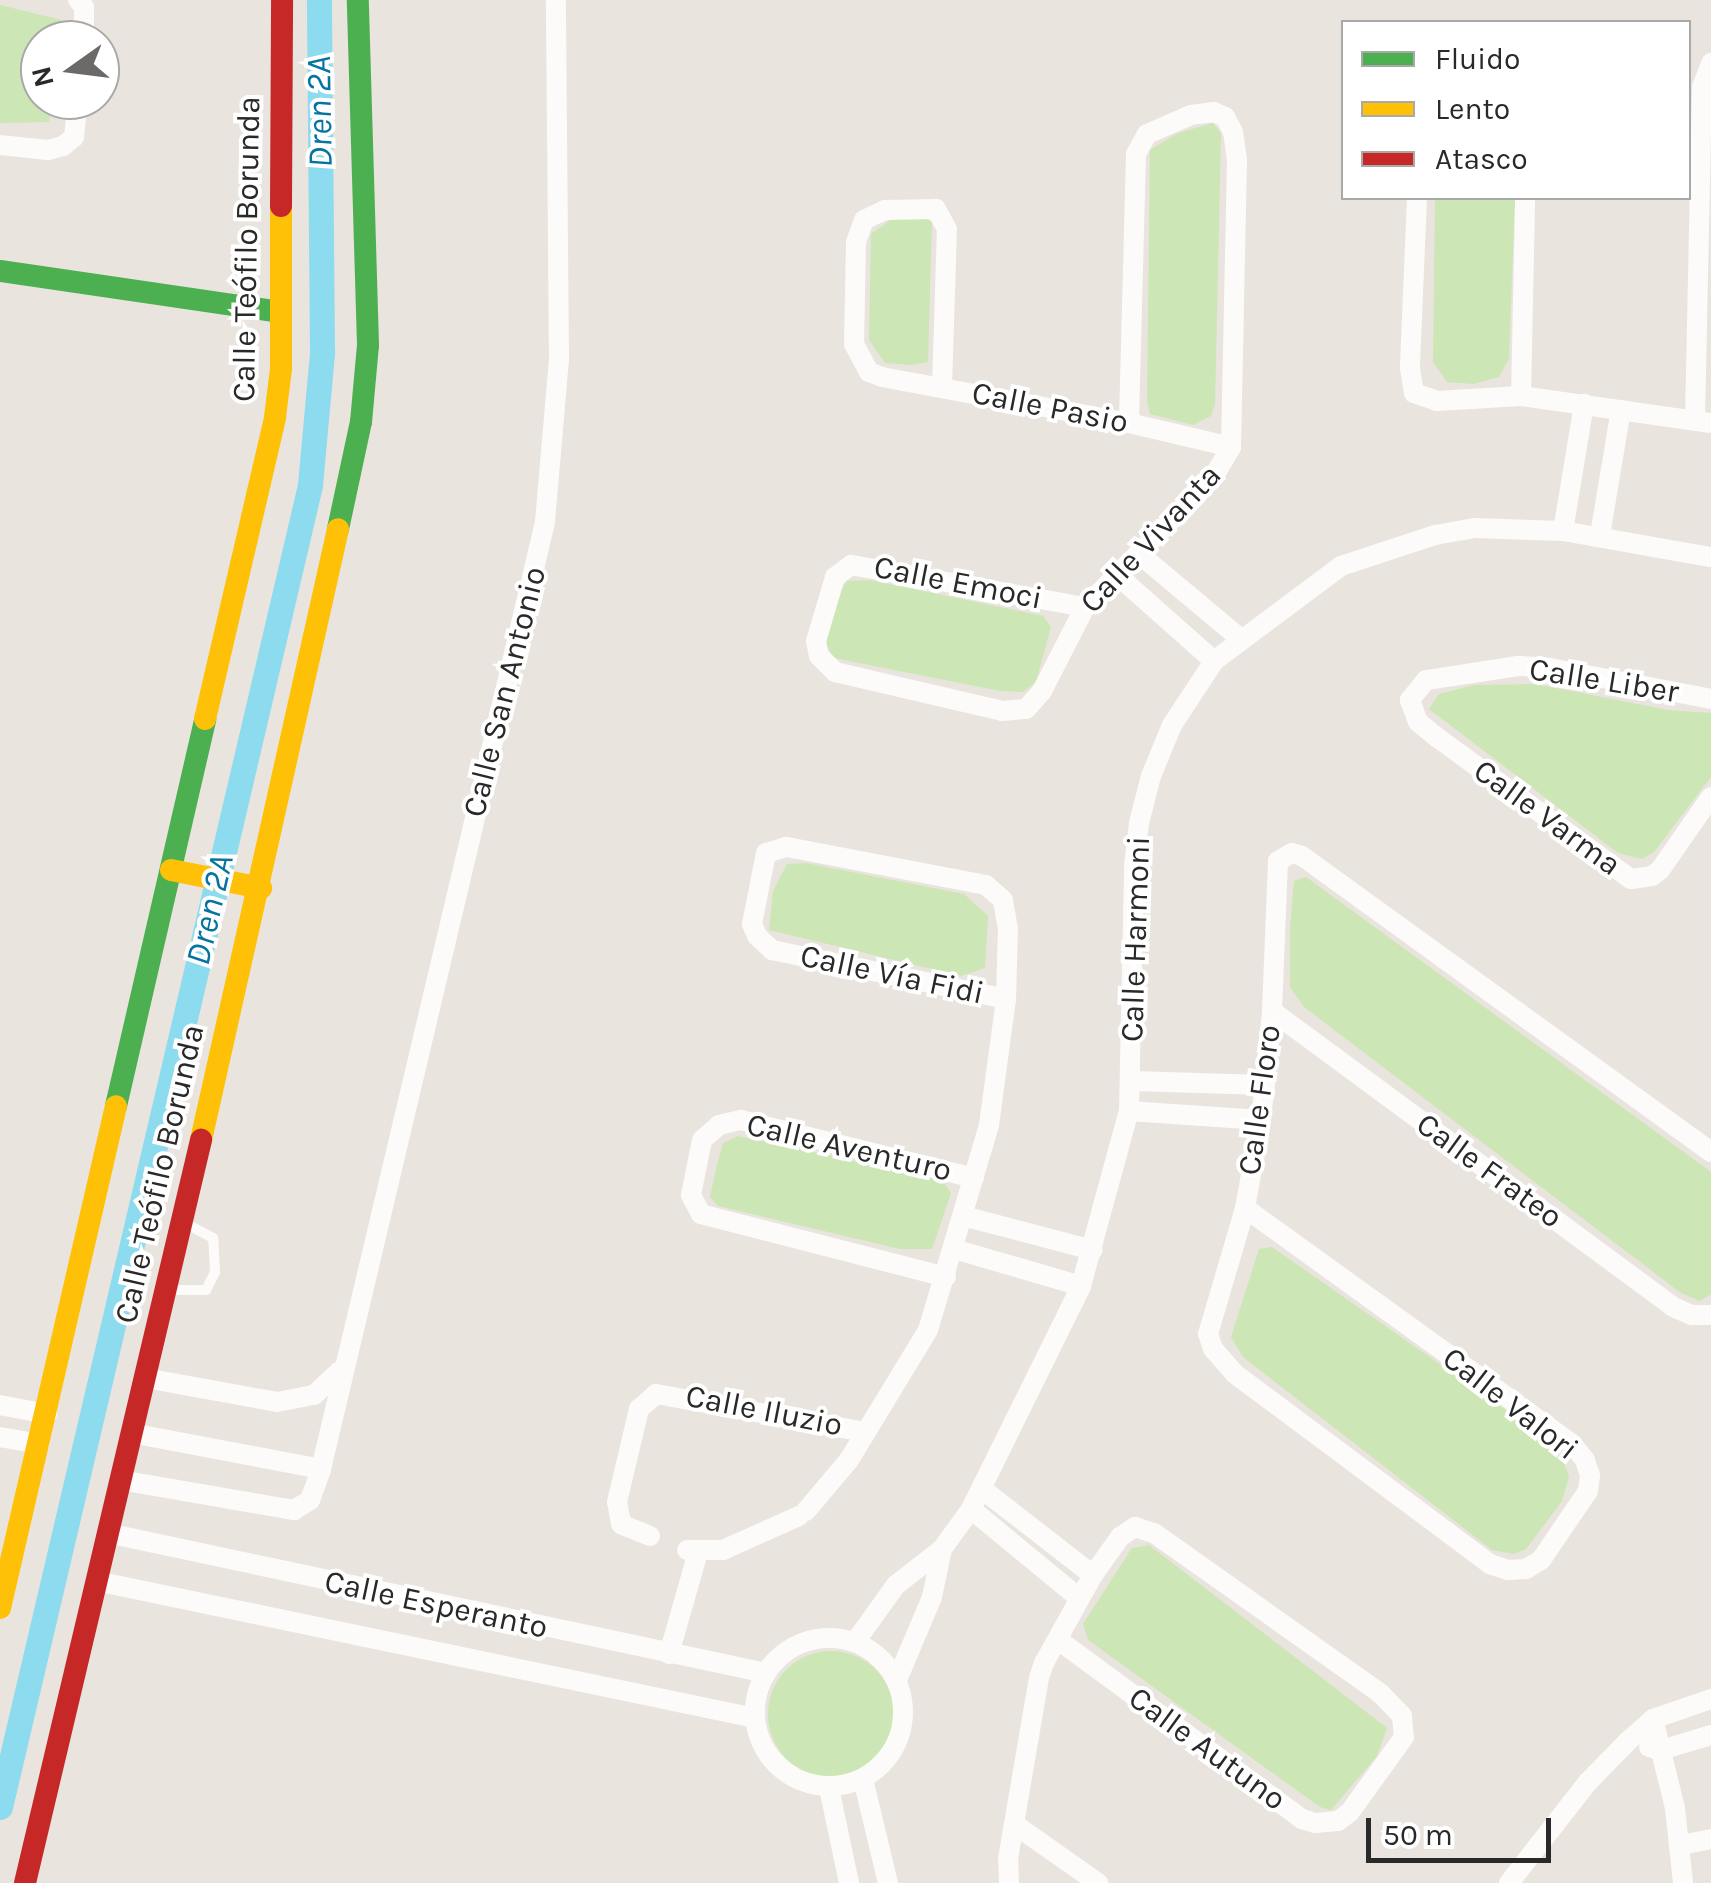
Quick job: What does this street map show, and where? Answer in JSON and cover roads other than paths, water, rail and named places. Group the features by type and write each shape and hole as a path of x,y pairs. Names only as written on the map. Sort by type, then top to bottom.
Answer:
{"main road":[{"name":"Calle Teófilo Borunda","path":"0,1608 275,417 281,312 282,0"},
{"name":"Calle Teófilo Borunda","path":"24,1883 182,1222 252,886 366,385 358,0"},
{"path":"0,272 281,312"},
{"path":"170,870 252,886"}],"street":[{"name":"Calle San Antonio","path":"120,1480 294,1510 310,1500 321,1469 341,1370 546,522 560,360 556,0"},
{"path":"1417,200 1410,368 1414,393 1437,401 1521,396 1703,421 1702,87 1711,64"},
{"name":"Calle Vivanta","path":"1026,710 1042,691 1085,607 1212,479 1231,447 1237,160 1225,117 1204,111 1147,134 1140,143 1134,169 1130,423"},
{"path":"0,145 48,150 74,136 76,120"},
{"path":"1521,396 1525,200"},
{"name":"Calle Pasio","path":"942,388 946,229 936,209 927,206 885,210 859,227 854,344 869,372 942,388 1130,423 1231,447"},
{"path":"1563,531 1584,404"},
{"path":"1600,535 1621,410"},
{"name":"Calle Harmoni","path":"855,1642 896,1585 942,1549 972,1508 1082,1286 1130,1111 1134,866 1139,823 1151,776 1172,725 1214,662 1341,566 1385,549 1475,528 1600,535 1711,557"},
{"path":"1138,553 1241,639"},
{"name":"Calle Emoci","path":"1026,710 1002,710 835,672 819,656 816,641 835,576 852,565 868,565 1085,607"},
{"path":"1116,574 1214,662"},
{"name":"Calle Liber","path":"1437,676 1490,668 1550,668 1711,699"},
{"name":"Calle Varma","path":"1437,676 1416,688 1410,700 1418,722 1631,879 1652,876 1660,870 1711,797"},
{"name":"Calle Vía Fidi","path":"1003,900 986,885 786,847 766,853 761,863 752,924 757,936 772,950 1006,1000"},
{"name":"Calle Floro","path":"1208,1334 1244,1208 1261,1120 1272,1010 1278,861 1292,853 1302,856 1711,1152"},
{"name":"Calle Aventuro","path":"954,1250 989,1125 1006,1000 1008,928 1003,900"},
{"name":"Calle Frateo","path":"1272,1010 1673,1307 1692,1316 1711,1314"},
{"path":"1132,1080 1265,1085"},
{"path":"1130,1111 1261,1120"},
{"name":"Calle Aventuro","path":"946,1277 701,1214 691,1195 702,1140 718,1124 741,1120 974,1178"},
{"name":"Calle Valori","path":"1208,1334 1222,1363 1235,1374 1490,1564 1508,1570 1541,1560 1588,1490 1590,1475 1572,1444 1244,1208"},
{"path":"963,1216 1093,1250"},
{"path":"954,1250 1082,1286"},
{"name":"Calle Iluzio","path":"669,1654 693,1551 736,1545 803,1514 849,1460 928,1330 954,1250"},
{"path":"144,1378 277,1402 314,1395 341,1370"},
{"name":"Calle Iluzio","path":"650,1536 628,1530 617,1513 639,1409 647,1398 668,1392 866,1432"},
{"path":"0,1406 47,1414"},
{"path":"132,1433 321,1469"},
{"path":"0,1437 39,1444"},
{"path":"982,1490 1093,1575 1039,1678 1014,1824 1009,1883"},
{"path":"972,1508 1080,1598"},
{"name":"Calle Autuno","path":"1058,1640 1302,1818 1328,1824 1350,1812 1404,1737 1402,1716 1380,1693 1144,1528 1120,1537 1093,1575"},
{"name":"Calle Esperanto","path":"108,1533 766,1674"},
{"name":"Calle Harmoni","path":"897,1680 932,1597 942,1549"},
{"name":"Calle Esperanto","path":"96,1582 755,1718"},
{"path":"836,1638 855,1642 880,1657 897,1680 904,1708 900,1737 886,1762 863,1780 829,1788 802,1782 778,1768 762,1745 755,1718 756,1695 766,1674 795,1646 836,1638"},
{"path":"1509,1883 1588,1782 1653,1718 1711,1699"},
{"path":"1653,1718 1681,1845 1683,1883"},
{"path":"1628,1741 1661,1750 1711,1735"},
{"path":"863,1780 888,1883"},
{"path":"829,1788 849,1883"},
{"path":"1014,1824 1098,1883"},
{"path":"1681,1845 1711,1838"}],"lane":[{"path":"166,1290 206,1290 215,1272 213,1238 182,1222"}],"waterway":[{"name":"Dren 2A","path":"0,1807 310,485 322,352 319,0"}]}
